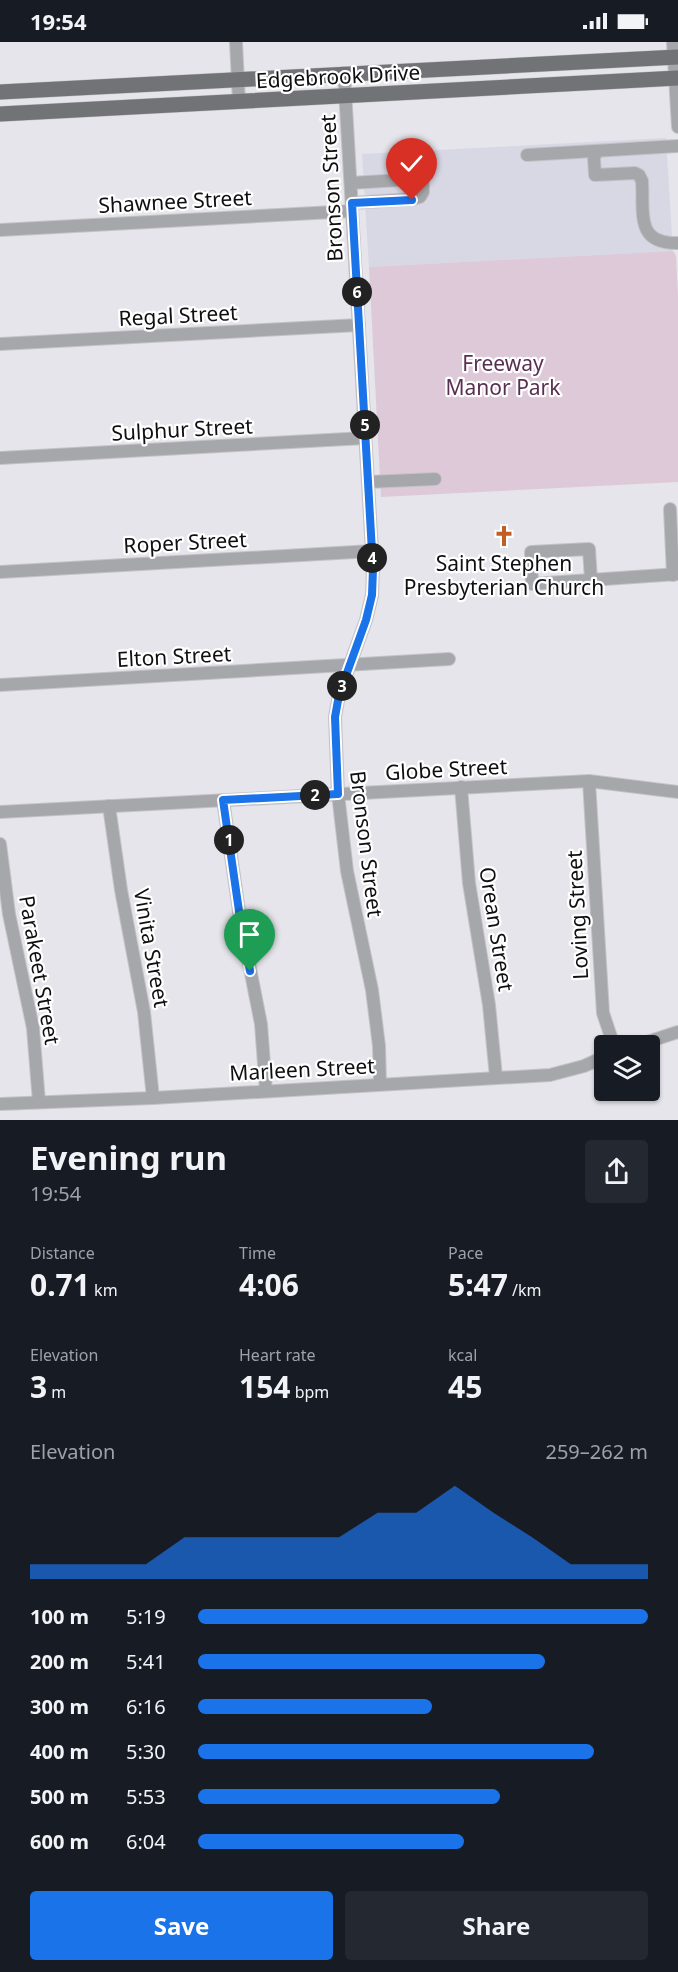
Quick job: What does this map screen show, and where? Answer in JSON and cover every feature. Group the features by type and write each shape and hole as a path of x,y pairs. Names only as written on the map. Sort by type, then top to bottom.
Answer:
{"main road":[{"name":"Edgebrook Drive","path":"0,92 504,65 675,52"},
{"path":"504,65 506,87"},
{"name":"Edgebrook Drive","path":"0,114 676,78"},
{"path":"42,90 44,112"}],"street":[{"path":"236,42 239,102"},
{"path":"675,52 678,127"},
{"name":"Bronson Street","path":"344,73 372,551 372,595 366,620 339,695 335,717 338,794 347,871 372,990 381,1084"},
{"path":"526,155 678,146"},
{"path":"596,151 595,175 635,173 639,175 642,181 646,230 653,238 664,243 678,243"},
{"name":"Shawnee Street","path":"0,230 352,207 412,200 420,197 423,192 423,184 417,179 351,183"},
{"name":"Regal Street","path":"0,344 359,325"},
{"name":"Sulphur Street","path":"0,458 365,438"},
{"path":"368,482 435,479"},
{"path":"591,580 589,549 531,552 532,584 591,580 675,574 670,509"},
{"name":"Roper Street","path":"0,572 372,551"},
{"name":"Elton Street","path":"0,685 449,659"},
{"name":"Globe Street","path":"0,812 590,780 662,792 678,792"},
{"name":"Loving Street","path":"590,780 603,1013 610,1035"},
{"name":"Orean Street","path":"461,787 469,883 489,1005 496,1077"},
{"path":"223,800 240,918 261,1024 266,1090"},
{"name":"Vinita Street","path":"110,806 121,890 144,1012 153,1098"},
{"name":"Parakeet Street","path":"0,844 9,914 33,1028 39,1102"},
{"path":"660,1038 678,1032"},
{"name":"Marleen Street","path":"0,1104 153,1098 550,1075 594,1062"}],"shaded area":[{"path":"666,138 673,251 369,267 362,154"}],"green space":[{"name":"Freeway Manor Park","path":"673,251 676,256 678,297 678,482 381,497 369,267"}],"place":[{"name":"Saint Stephen Presbyterian Church","path":"504,536"}],"route":[{"path":"250,971 223,800 338,794 335,717 339,695 366,620 372,595 373,569 352,203 412,200"}]}
